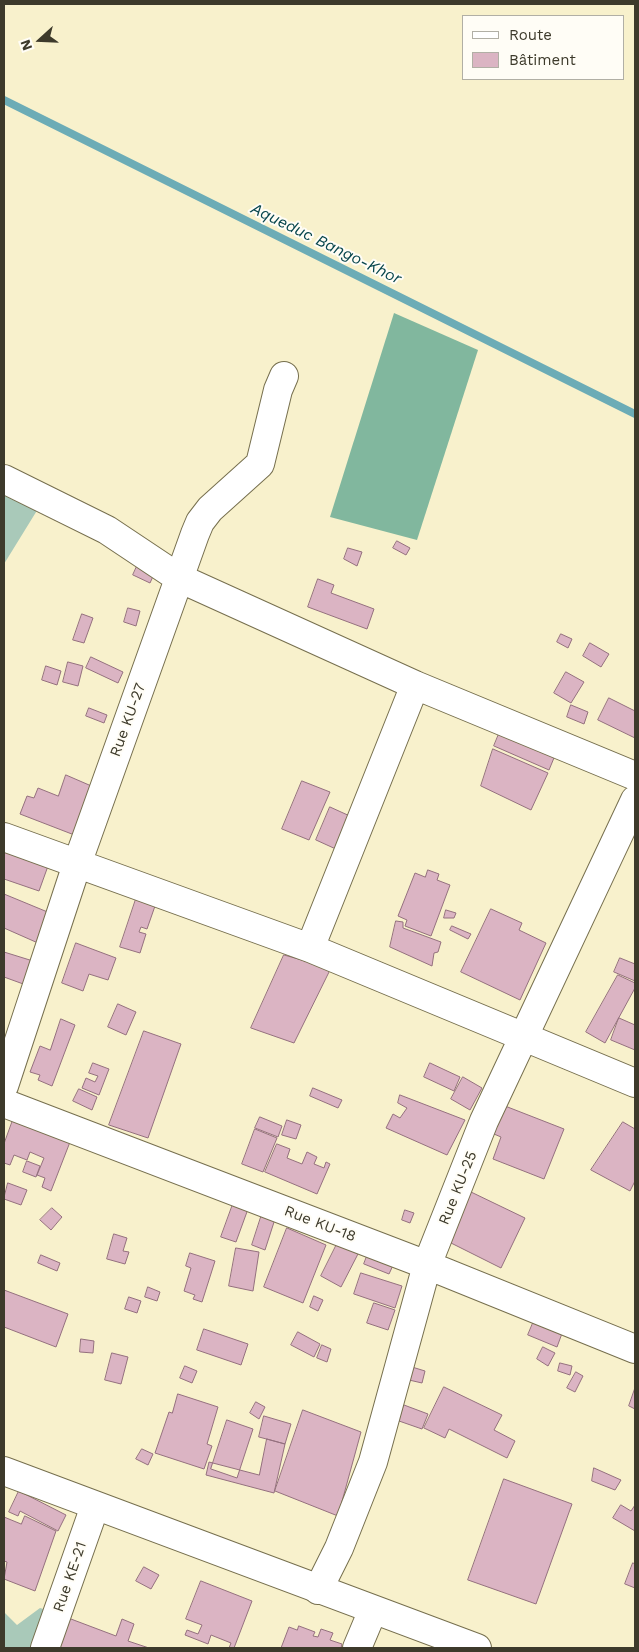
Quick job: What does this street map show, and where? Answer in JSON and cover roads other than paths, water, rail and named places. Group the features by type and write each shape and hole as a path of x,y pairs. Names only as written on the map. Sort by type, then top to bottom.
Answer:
{"main road":[{"name":"Rue KU-27","path":"4,1086 77,864 200,522 210,509 260,464 278,390 284,376"},
{"path":"4,479 107,530 179,578 416,686 635,776"},
{"path":"310,948 416,686"},
{"name":"Rue KU-25","path":"318,1590 339,1548 373,1462 427,1266 488,1112 503,1078 526,1036 635,800"},
{"path":"4,837 310,948 635,1082"},
{"name":"Rue KU-18","path":"4,1103 427,1266 635,1349"},
{"path":"4,1471 477,1648"},
{"name":"Rue KE-21","path":"45,1648 95,1506"},
{"path":"357,1648 373,1610"}],"waterway":[{"name":"Aqueduc Bango-Khor","path":"4,100 635,414"}]}
